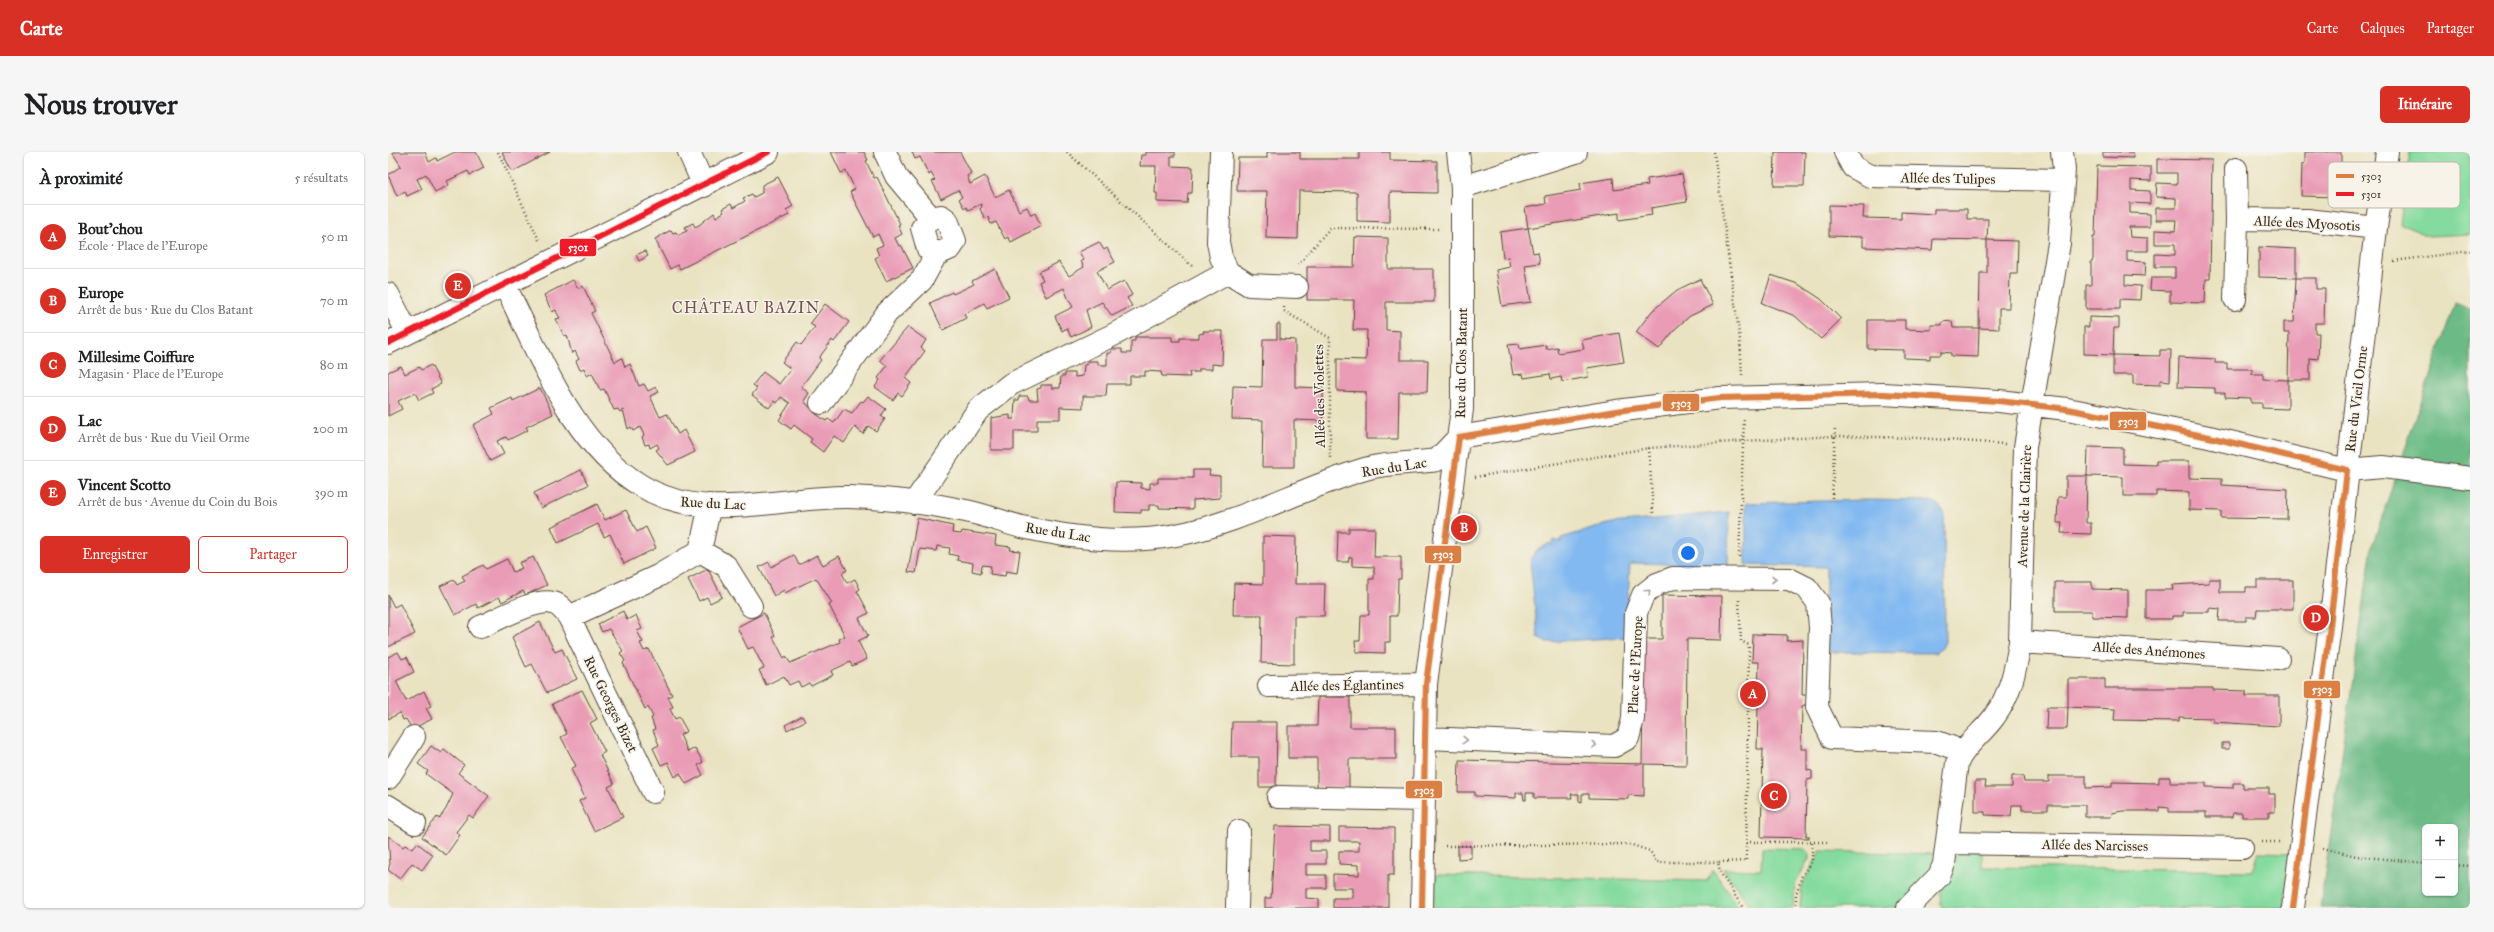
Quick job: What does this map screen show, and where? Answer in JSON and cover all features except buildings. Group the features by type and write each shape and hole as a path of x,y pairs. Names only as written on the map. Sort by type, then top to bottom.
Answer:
{"street":[{"path":"688,152 704,186"},
{"path":"388,343 407,332 704,186 768,152"},
{"path":"821,403 887,313 922,280 937,253 928,249 922,228 931,218 896,176 885,152"},
{"path":"1218,277 1221,257 1218,242 1221,152"},
{"name":"Rue du Clos Batant","path":"1422,908 1426,684 1462,409 1462,187 1458,152"},
{"path":"1462,187 1576,152"},
{"name":"Allée des Tulipes","path":"1846,152 1853,167 1870,176 2063,180"},
{"name":"Avenue de la Clairière","path":"1908,908 1939,876 1944,864 1948,843 1955,775 1962,751 1994,717 2002,704 2015,671 2020,642 2025,447 2059,243 2063,180 2062,152"},
{"name":"Rue du Vieil Orme","path":"2386,162 2387,152"},
{"name":"Allée des Myosotis","path":"2235,299 2237,219 2236,169"},
{"name":"Rue du Vieil Orme","path":"2293,908 2330,626 2371,264 2379,208"},
{"name":"Allée des Myosotis","path":"2237,219 2307,220 2376,228"},
{"path":"914,503 978,410 1011,384 1113,335 1218,277 1249,285 1289,286"},
{"name":"Rue du Lac","path":"504,284 577,424 605,460 640,486 679,503 737,507 797,499 848,497 914,503 967,511 1021,526 1075,538 1133,540 1176,535 1228,520 1330,481 1372,467 1437,460 1459,437"},
{"path":"388,294 407,332"},
{"path":"1459,437 1616,411 1744,397 1883,394 1999,401 2032,406 2067,408 2208,437 2347,470 2383,467 2470,478"},
{"path":"569,617 658,576 700,551 710,505"},
{"path":"700,551 726,566 751,606"},
{"name":"Place de l'Europe","path":"1426,738 1614,746 1628,738 1633,719 1636,613 1643,596 1657,584 1673,578 1789,579 1807,588 1818,603 1820,628 1817,707 1832,738 1937,742 1962,751"},
{"name":"Rue Georges Bizet","path":"480,627 538,603 552,602 562,607 569,617 653,792"},
{"name":"Allée des Anémones","path":"2020,642 2278,659"},
{"name":"Allée des Églantines","path":"1269,686 1426,684"},
{"path":"388,778 414,737"},
{"path":"1278,797 1424,800"},
{"path":"388,806 414,823"},
{"path":"1237,908 1239,831"},
{"name":"Allée des Narcisses","path":"1948,843 2242,848"}],"path":[{"path":"498,152 549,262"},
{"path":"1067,152 1218,277"},
{"path":"1445,846 1628,844 1650,851 1656,862 1746,861 1749,645 1741,641 1737,578 1745,441 1744,397 1740,340 1714,152"},
{"path":"1289,286 1330,228 1462,229"},
{"path":"2371,264 2470,251"},
{"name":"Allée des Violettes","path":"1289,286 1284,311 1330,338 1330,481"},
{"path":"1832,498 1835,426"},
{"path":"1474,477 1649,448 1835,436 1927,438 1996,442 2025,447"},
{"path":"1649,448 1653,513"},
{"path":"1746,842 1828,842"},
{"path":"1796,908 1796,894 1802,876 1812,861 1812,842"},
{"path":"2315,846 2356,856 2422,863"},
{"path":"1718,862 1720,872 1743,908"},
{"path":"2458,865 2470,866"}],"green space":[{"path":"2410,152 2470,152 2470,234 2429,236 2400,224 2402,208 2460,208 2460,162 2409,162"},
{"path":"2455,303 2470,309 2470,908 2320,908 2372,546"},
{"path":"1762,848 1805,849 1809,854 1809,859 1795,884 1793,908 1752,908 1723,869 1761,870"},
{"path":"1961,850 1982,850 1982,867 2252,871 2258,852 2292,853 2284,908 1942,908 1940,892 1943,876 1950,862"},
{"path":"1820,851 1937,854 1940,861 1902,908 1800,908 1802,886"},
{"path":"1713,870 1739,908 1434,908 1436,875 1707,881"}],"water":[{"path":"1864,500 1929,501 1938,504 1944,514 1945,642 1942,648 1935,653 1825,652 1826,567 1746,565 1746,503"},
{"path":"1729,512 1728,565 1630,563 1626,637 1547,642 1538,637 1530,560 1536,551 1550,543 1552,546 1554,540 1561,542 1561,538 1612,523"}],"transit line":[{"name":"5301","path":"388,343 768,152"},
{"name":"5303","path":"1459,437 1616,411 1720,398 1883,394 1999,401 2067,409 2209,437 2347,470"},
{"name":"5303","path":"1422,908 1426,684 1459,437"},
{"name":"5303","path":"2293,908 2330,626 2347,470"}],"place":[{"name":"Vincent Scotto","path":"458,286"},
{"name":"Europe","path":"1464,528"},
{"name":"Lac","path":"2316,618"},
{"name":"Bout'chou","path":"1753,694"},
{"name":"Millesime Coiffure","path":"1774,796"}],"district":[{"name":"CHÂTEAU BAZIN","path":"746,307"}]}
